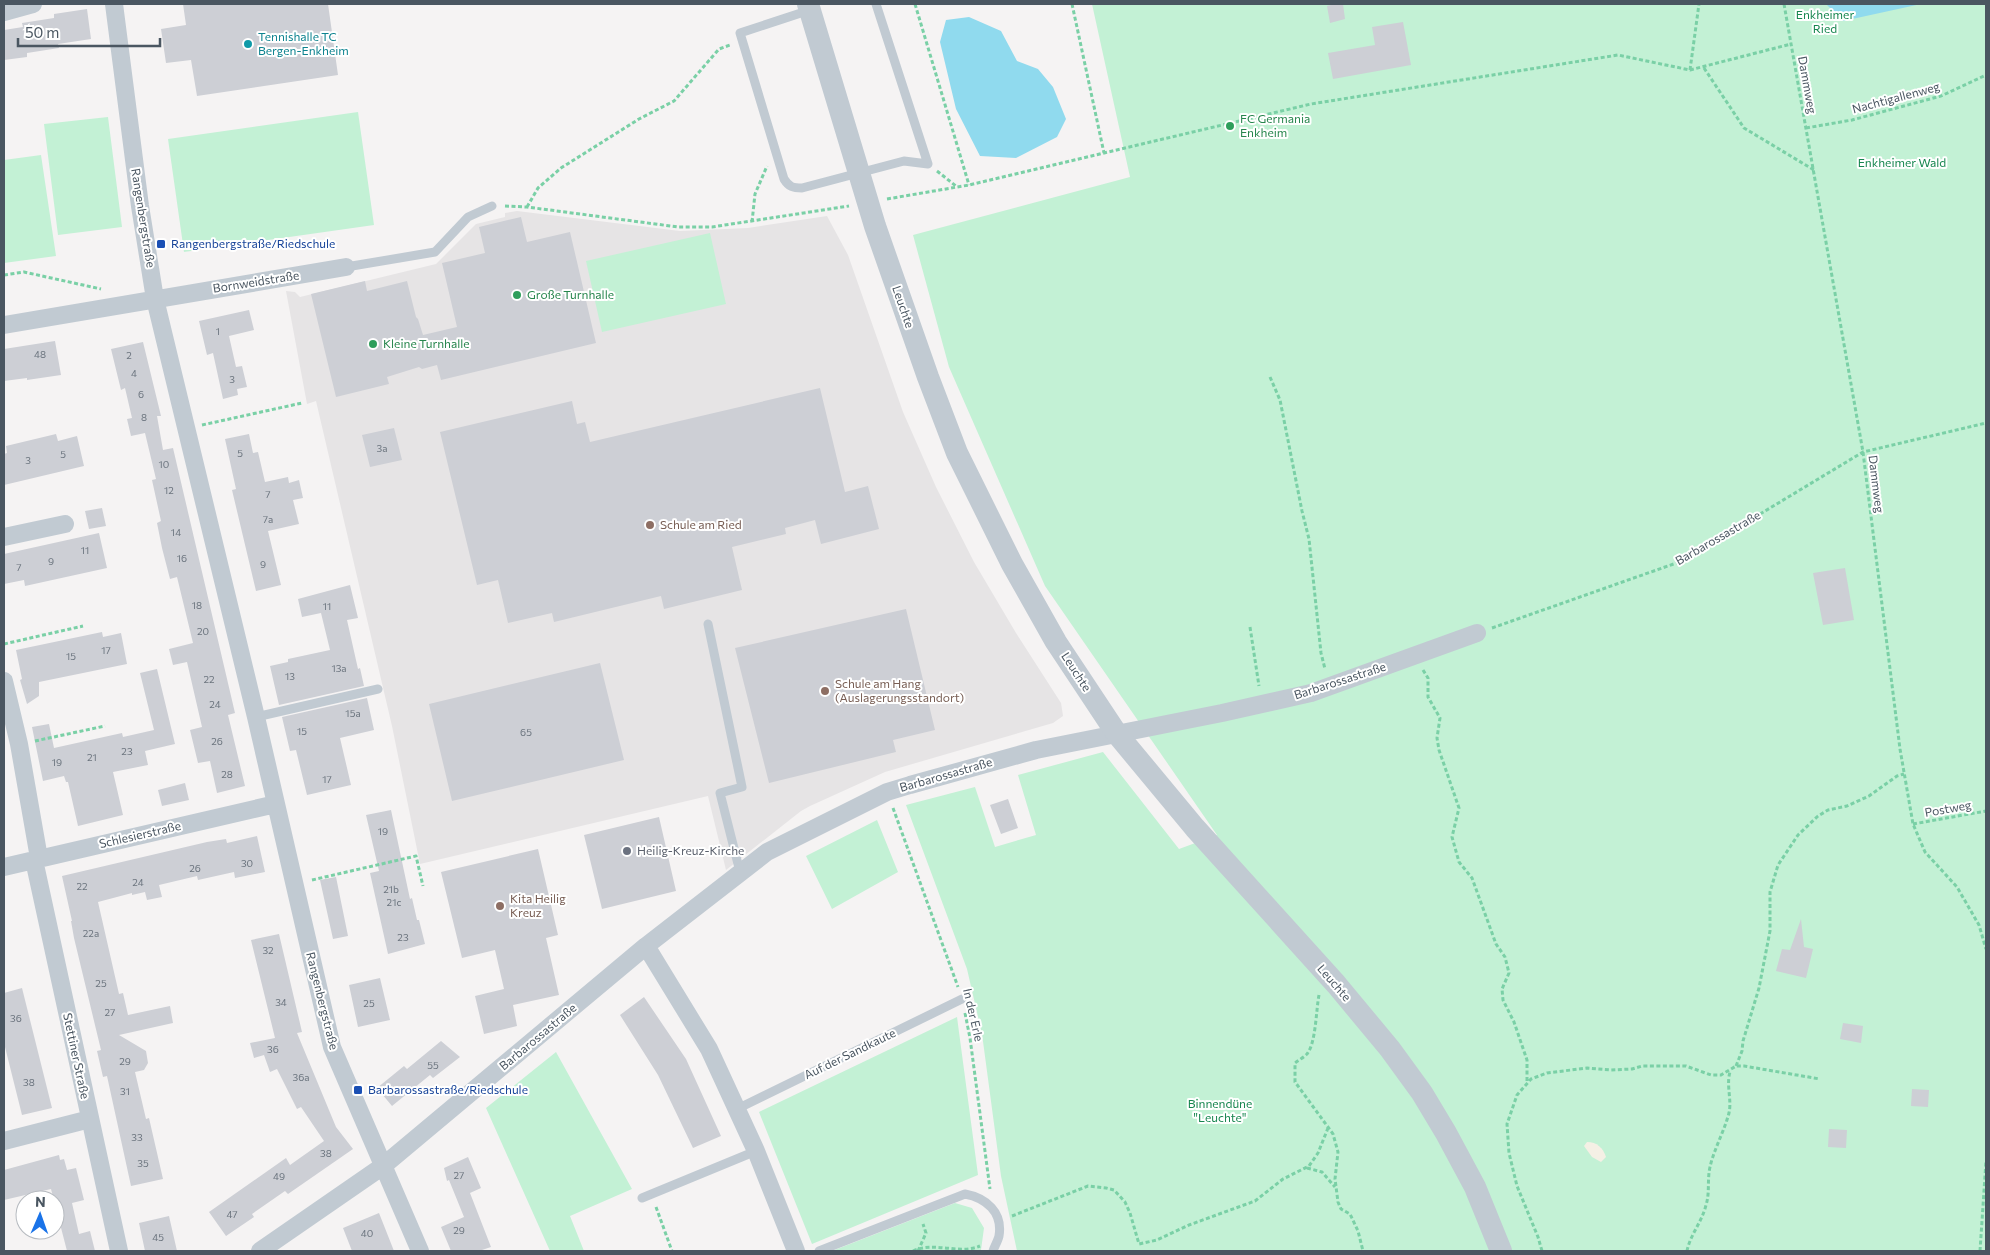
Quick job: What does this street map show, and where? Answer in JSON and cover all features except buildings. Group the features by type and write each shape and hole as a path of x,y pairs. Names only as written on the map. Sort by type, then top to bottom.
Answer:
{"street":[{"path":"4,12 33,4"},
{"name":"Rangenbergstraße","path":"114,4 140,206 155,299 188,429 332,1047 420,1251"},
{"name":"Leuchte","path":"809,7 859,173 909,323 958,453 1017,572 1056,642 1117,734 1195,828 1336,984 1390,1049 1422,1093 1475,1187 1501,1251"},
{"name":"Bornweidstraße","path":"4,325 346,267"},
{"path":"4,537 65,524"},
{"name":"Barbarossastraße","path":"260,1251 383,1166 646,946 767,852 887,792 1036,750 1311,693 1477,633"},
{"name":"Stettiner Straße","path":"4,681 19,744 36,859 119,1251"},
{"name":"Schlesierstraße","path":"4,867 276,804"},
{"path":"646,946 710,1049 756,1151 796,1251"},
{"path":"4,1141 90,1119"}],"lane":[{"path":"809,7 740,32 784,179 788,186 793,188 802,188 904,161 928,164 876,4"},
{"name":"Bornweidstraße","path":"346,267 435,252 468,217 492,206"},
{"path":"708,624 742,787 720,793 740,872"},
{"path":"256,717 378,689"},
{"name":"Auf der Sandkaute","path":"737,1109 962,999"},
{"path":"647,1196 756,1151"},
{"path":"819,1251 965,1194 978,1197 991,1205 998,1222 999,1236 992,1251"}],"path":[{"path":"915,4 969,185"},
{"path":"1072,4 1104,153"},
{"path":"1690,70 1699,4"},
{"name":"Dammweg","path":"1784,4 1863,452 1904,774 1914,824 1925,852 1957,887 1979,925 1986,949"},
{"path":"527,207 538,188 561,168 639,119 674,101 689,85 697,72 719,49 742,40"},
{"path":"887,199 969,185 1311,104 1618,55 1690,70 1704,68 1791,44"},
{"path":"1704,68 1744,128 1814,170"},
{"name":"Nachtigallenweg","path":"1806,128 1852,120 1941,96 1986,75"},
{"path":"752,222 755,194 760,181 765,169 778,155"},
{"path":"928,164 957,186"},
{"path":"492,206 527,207 678,227 712,227 849,206"},
{"path":"4,275 24,272 105,290"},
{"path":"1270,376 1280,400 1302,511 1310,539 1321,653 1329,686"},
{"path":"188,429 302,402"},
{"name":"Barbarossastraße","path":"1477,633 1682,561 1863,452 1986,423"},
{"path":"4,644 83,626"},
{"path":"1250,626 1262,704"},
{"path":"1417,656 1428,678 1428,697 1440,718 1437,738 1439,750 1459,808 1452,837 1459,862 1472,878 1496,944 1505,957 1509,973 1502,989 1503,1000 1514,1022 1527,1060 1527,1083"},
{"path":"19,744 105,726"},
{"path":"1542,1251 1517,1186 1508,1153 1507,1124 1518,1095 1527,1083 1531,1079 1547,1072 1587,1068 1611,1070 1632,1069 1642,1066 1686,1066 1692,1070 1711,1075 1721,1075 1730,1071 1736,1066 1740,1056 1759,988 1769,935 1770,892 1778,865 1802,830 1818,816 1828,810 1847,806 1869,796 1897,776 1904,774"},
{"name":"In der Erle","path":"887,792 962,999 970,1038 987,1175 998,1222"},
{"name":"Postweg","path":"1914,824 1986,811"},
{"path":"294,884 416,856 423,886"},
{"path":"1321,989 1311,1047 1307,1054 1295,1063 1294,1073 1298,1086 1333,1134 1338,1152 1336,1187 1338,1202 1341,1209 1350,1214 1358,1231 1363,1251"},
{"path":"1736,1066 1762,1068 1820,1079"},
{"path":"1687,1251 1706,1206 1709,1192 1709,1168 1729,1113 1728,1082 1730,1071"},
{"path":"1139,1244 1157,1240 1189,1225 1255,1201 1283,1179 1306,1168 1314,1160 1328,1128"},
{"path":"1980,1251 1986,1162"},
{"path":"1306,1168 1322,1172 1331,1179 1336,1187"},
{"path":"913,1251 974,1250 993,1234 998,1222 1088,1186 1114,1190 1125,1202 1130,1212 1140,1250"},
{"path":"647,1196 672,1251"},
{"path":"915,1214 924,1226 926,1233 919,1250"}],"shaded area":[{"name":"Schule am Ried","path":"517,211 680,231 748,228 827,216 848,255 903,412 936,487 974,562 1016,633 1061,703 1063,716 1053,723 885,772 810,806 726,870 708,796 420,864 392,726 316,401 307,404 286,291 295,292 300,297 436,264 476,224 505,217 505,213"}],"green space":[{"path":"1092,4 1986,4 1986,1251 1017,1251 1001,1176 982,1034 967,969 906,805 975,787 995,847 1036,835 1018,775 1103,752 1179,849 1217,835 1045,586 949,367 913,235 1130,177"},
{"path":"358,112 374,225 184,252 168,139"},
{"path":"108,117 122,227 58,235 44,124"},
{"path":"41,155 56,256 4,263 4,160"},
{"path":"710,233 726,304 602,332 586,261"},
{"path":"877,820 898,872 832,909 806,856"},
{"path":"957,1017 978,1175 812,1244 759,1112"},
{"path":"556,1052 632,1189 570,1216 584,1251 550,1251 486,1108"},
{"path":"955,1203 972,1208 984,1228 981,1250 832,1251"}],"sand":[{"path":"1587,1142 1597,1144 1603,1151 1606,1157 1601,1162 1592,1157 1584,1146"}],"water":[{"path":"1826,4 1921,4 1843,21"},
{"path":"969,17 1001,31 1017,61 1038,69 1053,87 1066,119 1057,137 1016,158 980,156 956,109 940,42 946,20"}],"place":[{"name":"Tennishalle TC Bergen-Enkheim","path":"248,44"},
{"name":"FC Germania Enkheim","path":"1230,126"},
{"name":"Rangenbergstraße/Riedschule","path":"161,244"},
{"name":"Große Turnhalle","path":"517,295"},
{"name":"Kleine Turnhalle","path":"373,344"},
{"name":"Schule am Ried","path":"650,525"},
{"name":"Schule am Hang (Auslagerungsstandort)","path":"825,691"},
{"name":"Heilig-Kreuz-Kirche","path":"627,851"},
{"name":"Kita Heilig Kreuz","path":"500,906"},
{"name":"Barbarossastraße/Riedschule","path":"358,1090"}],"park label":[{"name":"Enkheimer Ried","path":"1825,22"},
{"name":"Enkheimer Wald","path":"1902,163"},
{"name":"Binnendüne \"Leuchte\"","path":"1220,1111"}]}
